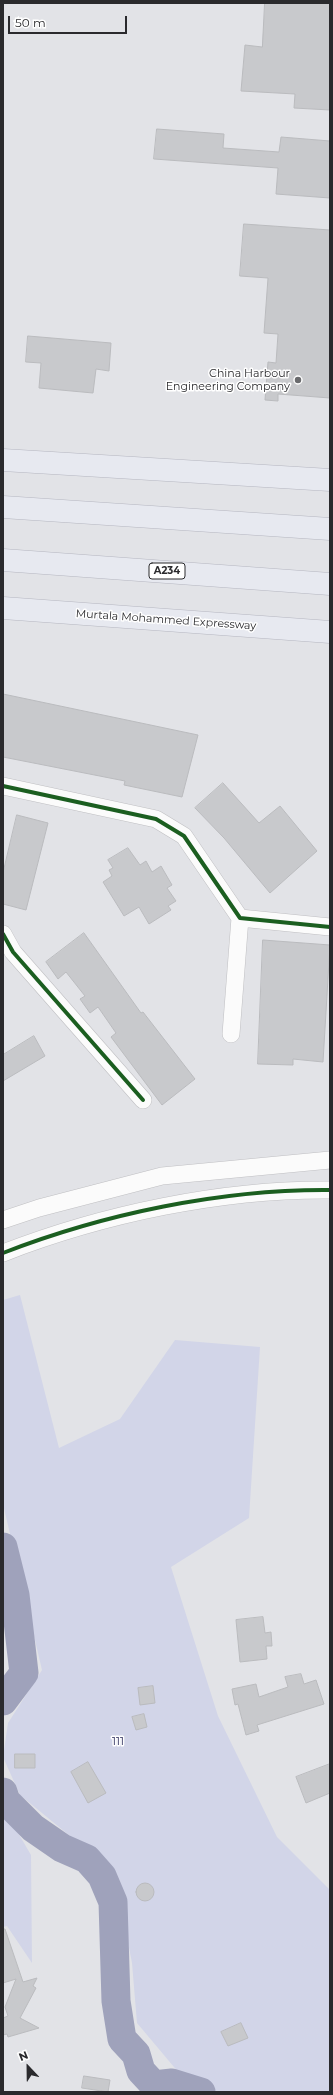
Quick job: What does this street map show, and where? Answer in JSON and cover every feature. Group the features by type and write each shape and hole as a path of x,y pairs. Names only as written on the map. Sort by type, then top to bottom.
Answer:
{"highway":[{"path":"3,460 330,480"},
{"path":"3,507 330,529"},
{"name":"A234","path":"3,560 330,584"},
{"name":"Murtala Mohammed Expressway","path":"3,608 330,632"}],"street":[{"path":"297,630 330,642"},
{"path":"4,789 156,819 184,836 240,918 231,1034"},
{"path":"240,918 330,927"},
{"path":"3,934 13,952 143,1100"},
{"path":"3,1220 39,1208 162,1176 330,1160"},
{"path":"3,1253 44,1237 123,1215 206,1200 298,1190 330,1190"}],"green space":[{"name":"111","path":"20,1295 59,1448 120,1419 175,1340 260,1347 249,1518 171,1567 218,1716 277,1837 330,1890 330,2092 195,2092 137,2023 132,1963 114,1872 20,1795 3,1757 8,1723 42,1670 3,1504 3,1300"},
{"path":"3,1807 31,1855 32,1963 7,1926 3,1927"}],"building":[{"path":"265,3 330,3 330,110 294,108 295,94 241,91 245,45 262,47"},
{"path":"157,129 224,134 223,148 279,152 281,137 330,141 330,198 276,194 278,168 154,159"},
{"path":"244,224 330,230 330,398 278,394 278,401 265,400 268,362 276,363 278,334 264,333 268,278 240,276"},
{"path":"28,336 111,343 109,371 96,369 93,393 39,388 41,363 26,362"},
{"path":"3,694 198,735 182,797 124,785 125,781 3,757"},
{"path":"223,783 259,823 280,806 317,851 270,893 224,838 195,808"},
{"path":"17,815 48,823 26,910 3,904 3,873"},
{"path":"128,848 140,865 146,861 152,872 161,866 172,885 167,888 176,901 168,906 171,910 149,924 139,907 124,916 103,882 112,876 109,870 113,868 108,860"},
{"path":"84,933 141,1013 143,1012 195,1079 162,1105 111,1037 116,1033 98,1007 90,1013 80,999 85,996 66,972 58,979 46,962"},
{"path":"263,940 330,945 323,1062 293,1059 293,1065 258,1064"},
{"path":"34,1036 45,1056 3,1081 3,1055"},
{"path":"263,1617 265,1633 271,1632 272,1646 266,1646 267,1659 240,1662 236,1620"},
{"path":"301,1674 304,1684 316,1680 324,1704 257,1725 259,1731 246,1735 238,1704 235,1705 232,1689 256,1684 259,1697 288,1687 285,1677"},
{"path":"153,1686 155,1703 140,1705 138,1688"},
{"path":"144,1714 147,1727 136,1730 132,1717"},
{"path":"15,1754 35,1754 35,1768 15,1768"},
{"path":"88,1762 106,1793 88,1803 71,1772"},
{"path":"330,1764 330,1793 306,1803 296,1777"},
{"path":"145,1883 151,1886 154,1892 151,1898 145,1901 139,1898 136,1892 139,1886"},
{"path":"3,1929 5,1929 23,1982 37,1978 33,1986 36,1988 20,2018 39,2028 8,2037 7,2034 3,2035 3,2018 8,2016 5,2007 16,1979 3,1983"},
{"path":"241,2023 248,2038 228,2046 221,2032"},
{"path":"84,2076 110,2080 108,2092 82,2088"}],"waterway":[{"path":"3,1547 15,1595 24,1673 3,1701"},
{"path":"3,1792 6,1801 33,1828 62,1848 87,1859 102,1876 113,1902 116,2001 122,2039 136,2054 141,2071 154,2085 172,2083 201,2092"}],"cycle path":[{"path":"3,786 156,819 184,836 240,918 330,927"},
{"path":"3,934 13,952 143,1100"},
{"path":"3,1253 41,1239 81,1227 164,1206 247,1194 330,1190"}],"place":[{"name":"China Harbour Engineering Company","path":"298,380"}]}
